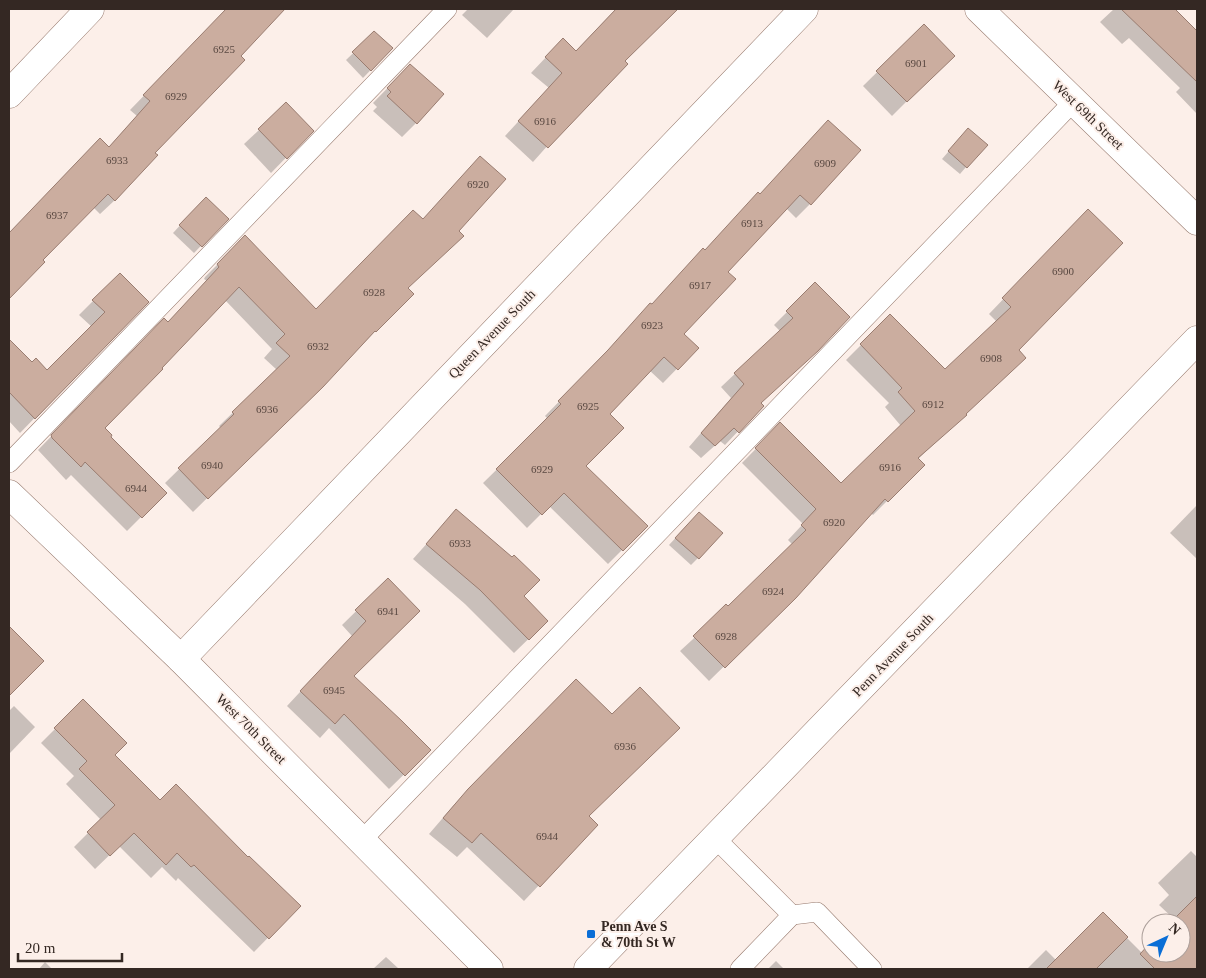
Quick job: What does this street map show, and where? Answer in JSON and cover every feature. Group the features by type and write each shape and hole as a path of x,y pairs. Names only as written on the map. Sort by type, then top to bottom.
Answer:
{"street":[{"path":"9,94 90,9"},
{"name":"Queen Avenue South","path":"181,658 804,9"},
{"name":"West 69th Street","path":"979,9 1197,221"},
{"name":"Penn Avenue South","path":"588,969 1197,340"},
{"name":"West 70th Street","path":"9,494 181,658 490,969"}],"lane":[{"path":"9,463 447,9"},
{"path":"362,840 1074,101"},
{"path":"715,838 792,915"},
{"path":"740,969 792,915 817,912 872,969"}],"building":[{"path":"226,9 285,9 241,56 245,60 155,153 158,155 115,201 108,194 43,260 45,262 9,299 9,233 100,138 109,147 150,101 143,95"},
{"path":"616,9 678,9 625,61 628,64 548,148 518,121 562,73 545,57 563,38 576,51"},
{"path":"1121,9 1175,9 1197,31 1197,82"},
{"path":"924,24 955,56 907,102 876,71"},
{"path":"374,31 393,48 371,71 352,52"},
{"path":"410,64 444,94 417,124 387,96 391,92 387,88"},
{"path":"286,102 314,131 287,159 258,129"},
{"path":"828,120 861,150 811,205 800,195 728,272 736,279 684,334 699,348 678,370 664,357 610,414 624,428 586,466 648,526 623,551 564,493 542,515 496,469 561,404 558,401 608,350 650,303 652,304 703,248 705,250 758,192 760,194"},
{"path":"968,128 988,145 967,168 948,151"},
{"path":"480,156 506,179 459,231 464,236 408,288 414,294 375,331 323,387 208,499 178,468 290,356 276,343 285,334 239,287 105,428 112,435 111,437 167,493 142,518 85,462 81,467 52,438 51,435 164,318 168,322 219,267 217,264 245,235 316,309 413,210 423,219"},
{"path":"206,197 229,219 202,247 179,225"},
{"path":"1088,209 1123,243 1019,350 1026,358 967,415 918,458 925,465 888,502 885,499 796,598 725,668 693,636 726,604 728,606 806,530 801,525 816,509 755,448 780,422 841,483 915,411 898,392 902,388 860,344 890,314 945,369 1011,307 1002,298"},
{"path":"120,273 149,302 35,419 9,392 9,339 32,362 36,358 47,370 105,312 92,300"},
{"path":"815,282 850,317 818,351 761,403 764,406 739,433 734,428 715,446 701,433 744,384 734,373 793,318 786,311"},
{"path":"456,509 512,557 514,555 540,580 524,596 548,621 529,640 480,590 426,544"},
{"path":"699,512 723,533 699,559 675,538"},
{"path":"388,578 420,611 354,676 431,750 405,776 344,714 335,724 300,691 366,621 355,610"},
{"path":"9,626 44,661 9,696"},
{"path":"576,679 612,714 640,687 680,728 589,816 598,825 540,887 481,833 472,843 443,818 468,789"},
{"path":"83,699 127,743 115,755 160,800 176,784 248,857 301,906 269,939 194,865 191,867 177,853 166,865 134,833 110,856 87,832 115,805 79,769 87,761 54,728"},
{"path":"1197,896 1197,969 1155,969 1149,963 1191,963 1191,913 1180,913"},
{"path":"1103,912 1128,937 1096,969 1046,969"}],"place":[{"name":"Penn Ave S & 70th St W","path":"591,934"}]}
